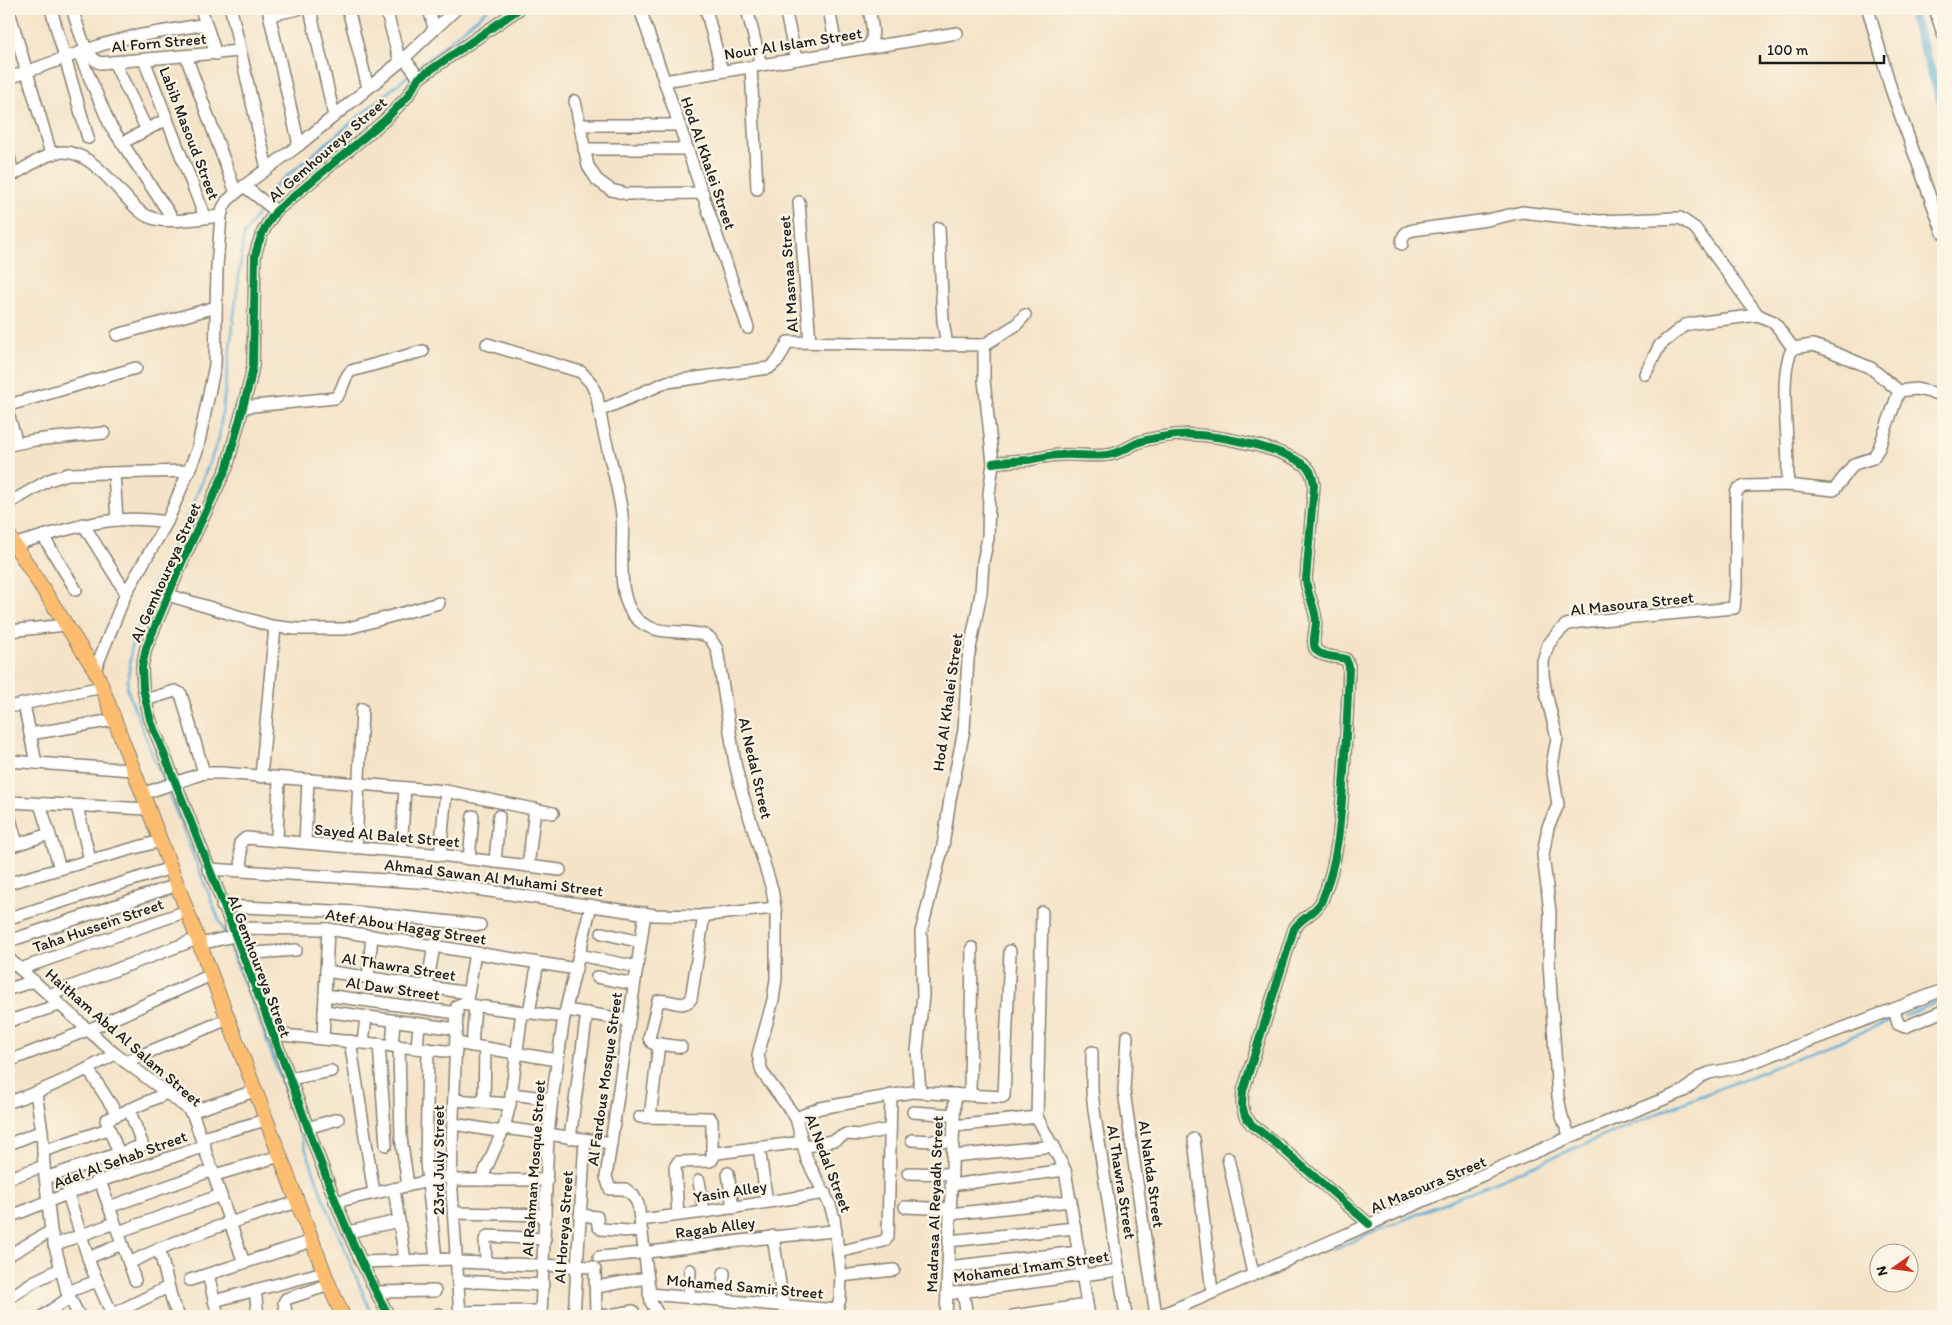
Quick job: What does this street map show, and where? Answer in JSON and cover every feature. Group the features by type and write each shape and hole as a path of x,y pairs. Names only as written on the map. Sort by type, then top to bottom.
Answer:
{"main road":[{"path":"11,540 95,670 133,770 145,793 148,809 187,911 201,942 211,976 329,1286 343,1316"}],"street":[{"path":"51,9 88,138"},
{"path":"72,9 83,51 110,125 173,219"},
{"path":"201,9 216,54"},
{"path":"232,9 267,168"},
{"path":"298,9 269,12 299,145"},
{"path":"310,9 334,116"},
{"path":"348,9 368,88"},
{"path":"386,9 404,61 418,77"},
{"path":"429,9 434,28"},
{"name":"Al Gemhoureya Street","path":"95,670 126,593 167,522 197,451 215,365 217,267 221,216 227,202 244,191 267,168 299,145 404,61 434,28 456,9"},
{"name":"Al Gemhoureya Street","path":"389,1316 361,1262 335,1202 242,954 231,934 208,869 171,783 145,700 142,667 146,648 182,560 227,467 253,366 255,256 258,240 273,208 385,120 407,97 418,77 519,9"},
{"name":"Hod Al Khalei Street","path":"640,9 748,328"},
{"path":"706,9 722,71"},
{"path":"747,9 756,66 757,189"},
{"path":"785,9 796,59"},
{"path":"829,9 837,52"},
{"path":"867,47 870,45 873,37 869,9"},
{"path":"1868,9 1891,89 1943,233"},
{"path":"1935,9 1943,34"},
{"path":"9,11 51,154"},
{"path":"9,78 83,51 131,37 206,24"},
{"name":"Nour Al Islam Street","path":"664,81 957,33"},
{"name":"Al Forn Street","path":"83,51 96,61 114,62 240,51"},
{"path":"186,56 244,191 273,208"},
{"name":"Labib Masoud Street","path":"144,60 205,217"},
{"path":"114,62 148,130"},
{"path":"575,102 588,166 598,180 611,190 627,194 703,193"},
{"path":"122,143 167,119"},
{"path":"580,125 678,124"},
{"path":"584,149 687,149"},
{"path":"9,157 11,176 51,154 71,152 81,156 99,170 137,210 151,218 173,219 221,216"},
{"name":"Al Masnaa Street","path":"799,202 810,342"},
{"path":"1402,244 1402,238 1406,232 1413,230 1487,220 1522,212 1599,221 1680,218 1695,228 1758,315 1774,322 1793,348"},
{"path":"939,228 943,321 947,345"},
{"path":"117,335 216,307"},
{"path":"599,411 667,382 770,368 779,359 788,342 984,345 1016,325 1025,315"},
{"path":"1645,374 1660,345 1685,326 1758,315"},
{"name":"Al Nedal Street","path":"487,344 581,372 591,383 597,396 622,516 626,601 636,619 652,629 698,633 710,638 714,643 735,763 742,793 772,889 775,908 776,978 773,1000 758,1055 762,1072 796,1118 814,1177 825,1193 830,1205 836,1231 840,1276 836,1313"},
{"name":"Hod Al Khalei Street","path":"920,1092 917,1051 923,996 921,932 944,846 950,799 964,730 968,659 982,585 983,562 988,538 989,494 994,463 984,389 984,345"},
{"path":"1793,348 1813,345 1828,350 1871,368 1900,391 1916,389 1943,395"},
{"path":"1787,485 1789,469 1786,376 1788,360 1793,348"},
{"path":"243,406 335,398 340,394 346,376 352,371 423,351"},
{"path":"9,405 136,368"},
{"name":"Al Masoura Street","path":"1157,1316 1570,1137 1562,1117 1558,1097 1549,964 1550,912 1543,855 1548,827 1558,799 1552,766 1557,734 1543,675 1543,661 1548,645 1566,625 1579,622 1734,608 1736,588 1736,493 1738,489 1745,486 1787,485 1834,490 1854,464 1873,458 1880,448 1900,391"},
{"path":"9,416 13,444 104,433"},
{"path":"994,463 1062,454 1120,454 1134,444 1175,435 1195,434 1228,439 1275,452 1297,460 1308,469 1312,476 1314,484 1306,580 1307,592 1316,620 1314,647 1317,652 1322,654 1346,658 1349,666 1348,715 1340,827 1322,901 1317,908 1299,921 1294,929 1243,1091 1242,1105 1245,1116 1252,1125 1278,1145 1369,1224"},
{"path":"9,503 58,476 189,471"},
{"path":"114,473 117,520"},
{"path":"11,540 43,536 83,524 117,520 167,522"},
{"path":"83,524 126,593"},
{"path":"43,536 76,590"},
{"path":"168,595 276,627 345,629 438,603"},
{"path":"9,631 66,624"},
{"path":"261,777 276,627"},
{"path":"9,707 102,687"},
{"path":"145,700 176,691 181,694 204,772"},
{"path":"24,704 36,763"},
{"path":"356,848 362,709"},
{"path":"30,734 114,720"},
{"path":"9,761 133,770"},
{"path":"145,793 204,772 446,791 553,813"},
{"path":"277,841 279,778"},
{"path":"305,843 308,781"},
{"path":"401,852 406,788"},
{"path":"440,855 446,791"},
{"path":"9,802 148,809"},
{"path":"40,804 60,868"},
{"path":"78,806 90,860"},
{"path":"528,866 535,809"},
{"path":"9,815 13,846 49,834"},
{"path":"469,859 473,816"},
{"path":"495,862 499,816"},
{"name":"Sayed Al Balet Street","path":"242,870 240,843 243,839 440,855 560,870"},
{"path":"10,881 160,841"},
{"path":"9,918 171,868"},
{"name":"Ahmad Sawan Al Muhami Street","path":"208,869 434,883 655,915 704,915 775,908"},
{"path":"9,941 177,885"},
{"name":"Al Rahman Mosque Street","path":"541,1314 548,1134 552,1099 565,1014 591,905"},
{"path":"222,906 356,912 480,925"},
{"name":"Taha Hussein Street","path":"20,969 187,911"},
{"path":"1013,1316 1088,1311 1065,1170 1037,1116 1042,912"},
{"name":"Al Fardous Mosque Street","path":"645,913 610,1143 606,1181 610,1189 625,1189 638,1204 651,1302 659,1316"},
{"path":"681,1047 651,1042 649,1038 657,1003 662,1000 684,1004 690,1001 704,915"},
{"path":"323,1038 328,929"},
{"name":"Atef Abou Hagag Street","path":"49,995 201,942 231,934 328,929 576,969"},
{"path":"602,933 640,942"},
{"path":"368,977 372,936"},
{"path":"427,986 434,946"},
{"path":"970,1095 972,948"},
{"path":"242,954 296,950"},
{"path":"796,1118 820,1108 891,1095 920,1092 1002,1097 1005,1094 1010,951"},
{"path":"472,1046 464,1007 474,953"},
{"path":"579,955 637,967"},
{"name":"Haitham Abd Al Salam Street","path":"9,958 115,1054 190,1112 197,1124 244,1263"},
{"path":"481,1180 503,1130 511,1099 517,1053 537,967"},
{"name":"Al Thawra Street","path":"326,971 468,993"},
{"path":"9,1061 88,1030 211,976"},
{"path":"597,977 634,984"},
{"path":"9,989 34,981"},
{"path":"1570,1137 1684,1091 1700,1077 1709,1073 1740,1067 1943,990"},
{"name":"Al Daw Street","path":"324,994 526,1012 587,1013 629,1020"},
{"path":"9,1021 59,1004"},
{"name":"23rd July Street","path":"460,1314 452,1178 457,1029 464,1007"},
{"path":"1894,1009 1898,1024 1905,1027 1943,1011"},
{"path":"324,1011 457,1029"},
{"path":"570,1138 587,1013"},
{"path":"363,1043 366,1017"},
{"path":"125,1062 228,1019"},
{"path":"394,1021 401,1138 408,1185"},
{"path":"419,1024 423,1049 428,1181 436,1260"},
{"path":"272,1034 423,1049 472,1046 557,1060"},
{"name":"Al Nahda Street","path":"1127,1036 1124,1091 1157,1316"},
{"path":"350,1041 374,1193"},
{"path":"379,1044 386,1145"},
{"path":"659,1044 645,1117 710,1118 712,1121 712,1160"},
{"path":"484,1102 486,1048"},
{"name":"Al Thawra Street","path":"1092,1052 1094,1110 1126,1316"},
{"path":"9,1102 36,1093 115,1054"},
{"path":"88,1069 117,1114"},
{"path":"290,1079 331,1071"},
{"path":"190,1112 255,1091"},
{"path":"36,1093 42,1131 44,1172 51,1231 68,1295 79,1316"},
{"path":"126,1172 106,1120 167,1093"},
{"name":"Madrasa Al Reyadh Street","path":"946,1316 955,1094"},
{"path":"838,1252 884,1241 888,1237 891,1095"},
{"path":"454,1100 484,1102 511,1099 552,1099"},
{"path":"9,1178 44,1172 118,1154 142,1145 129,1109"},
{"path":"913,1112 954,1120 1037,1116"},
{"path":"307,1128 338,1119"},
{"name":"Adel Al Sehab Street","path":"9,1218 100,1181 266,1120"},
{"path":"454,1124 610,1143"},
{"path":"43,1152 108,1129"},
{"path":"712,1160 717,1153 833,1141 846,1134 860,1135 890,1129"},
{"path":"9,1144 42,1131"},
{"path":"1194,1139 1212,1292"},
{"name":"Al Horeya Street","path":"574,1316 585,1140"},
{"path":"912,1140 953,1142"},
{"path":"952,1156 1054,1146"},
{"path":"759,1148 768,1202"},
{"path":"109,1208 214,1172 280,1156"},
{"path":"1228,1158 1253,1274"},
{"path":"678,1215 675,1165 680,1162 712,1160"},
{"path":"908,1172 952,1179 1065,1170"},
{"path":"728,1173 733,1208"},
{"path":"335,1202 408,1185 452,1178 547,1180"},
{"path":"100,1181 135,1280"},
{"path":"699,1181 704,1212"},
{"path":"394,1189 405,1260"},
{"name":"Yasin Alley","path":"640,1220 733,1208 825,1193"},
{"path":"68,1194 88,1258 110,1315 168,1287"},
{"path":"54,1245 221,1195"},
{"path":"905,1208 950,1211 1071,1201"},
{"path":"129,1263 159,1248 230,1222 298,1202"},
{"path":"454,1213 545,1215"},
{"path":"580,1216 597,1217 598,1226 601,1229 642,1232"},
{"path":"348,1232 399,1221"},
{"path":"949,1241 1075,1228"},
{"path":"9,1255 51,1231"},
{"name":"Ragab Alley","path":"599,1257 773,1236 836,1231"},
{"path":"486,1263 485,1240 488,1236 544,1239"},
{"path":"773,1236 783,1305"},
{"path":"190,1280 312,1241"},
{"path":"88,1258 122,1244"},
{"path":"159,1248 168,1287 179,1316"},
{"path":"948,1267 1079,1252"},
{"path":"361,1262 457,1260 594,1268 596,1316"},
{"path":"9,1298 33,1282 60,1269"},
{"path":"688,1298 690,1270"},
{"path":"840,1276 894,1270"},
{"name":"Mohamed Imam Street","path":"947,1294 1119,1270"},
{"path":"214,1301 324,1272"},
{"path":"722,1300 724,1273"},
{"path":"208,1274 218,1316"},
{"path":"596,1286 648,1278"},
{"path":"43,1316 68,1295 97,1281"},
{"path":"458,1281 543,1285"},
{"path":"287,1316 284,1304 286,1298 329,1286"},
{"path":"255,1290 258,1316"},
{"path":"376,1292 435,1290"},
{"path":"963,1292 967,1316"},
{"name":"Mohamed Samir Street","path":"650,1294 783,1305 836,1313"},
{"path":"604,1316 633,1311"},
{"path":"460,1314 541,1314"}],"waterway":[{"path":"416,69 488,9"},
{"path":"1910,9 1943,106"},
{"path":"266,200 275,186 410,74"},
{"path":"164,784 127,689 132,643 155,582 192,507 219,438 244,235 263,205"},
{"path":"167,789 225,935"},
{"path":"227,940 265,1036 323,1197 369,1308 375,1316"},
{"path":"1904,1016 1943,1000"},
{"path":"1334,1249 1678,1105 1893,1020"}],"cycle path":[{"path":"389,1316 360,1259 335,1200 239,944 150,719 143,688 142,667 146,648 183,560 227,467 253,366 255,256 258,243 266,227 276,211 385,120 407,97 419,78 519,9"},
{"path":"993,463 1057,455 1096,456 1111,454 1144,440 1189,435 1244,442 1263,447 1296,460 1307,467 1311,473 1314,485 1306,579 1316,617 1314,644 1318,652 1346,659 1349,666 1340,821 1336,853 1328,885 1320,904 1294,929 1243,1091 1242,1105 1245,1116 1252,1125 1278,1145 1369,1224"}]}
